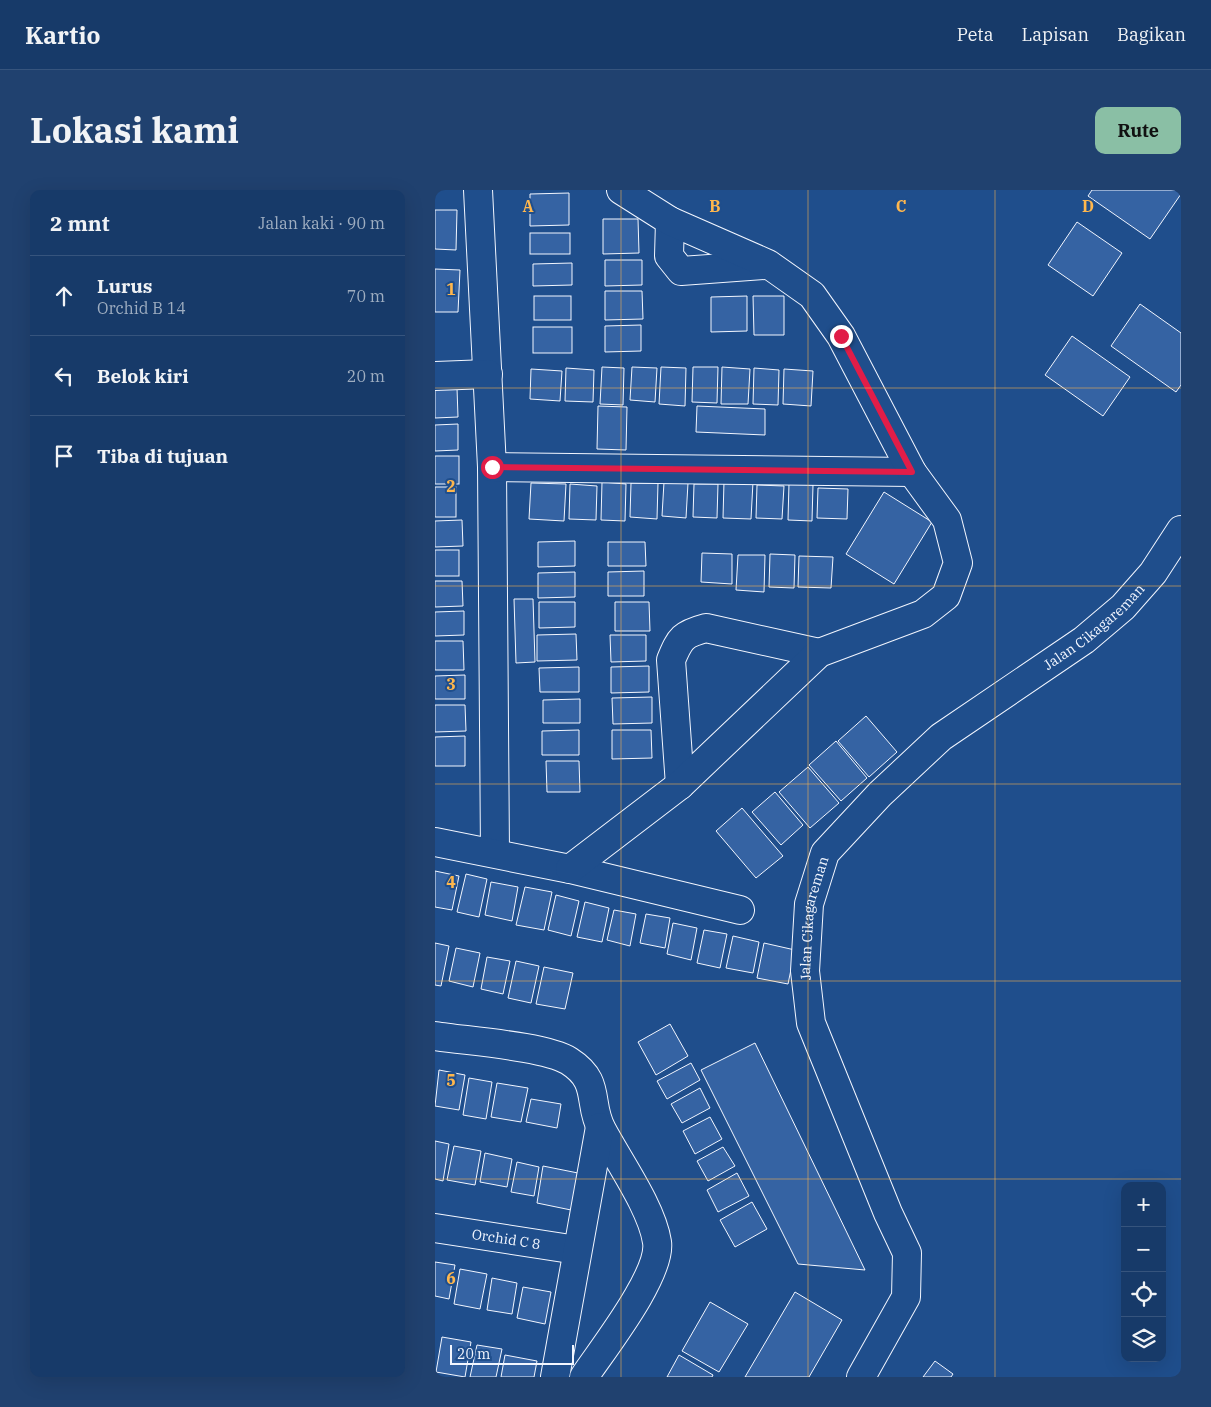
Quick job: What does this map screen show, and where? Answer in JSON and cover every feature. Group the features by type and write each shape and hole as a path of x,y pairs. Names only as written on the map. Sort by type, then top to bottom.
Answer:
{"street":[{"path":"479,190 492,467 495,853"},
{"path":"570,868 680,784 819,653 923,614 946,596 958,563 947,520 912,472 841,336 812,295 768,264 670,221 621,190"},
{"path":"670,221 669,256 681,271 768,264"},
{"path":"435,376 488,374"},
{"path":"492,467 912,472"},
{"name":"Jalan Cikagareman","path":"861,1377 906,1297 907,1253 888,1214 811,1023 805,971 809,904 825,853 880,794 941,736 1084,640 1123,607 1153,573 1181,530"},
{"path":"680,784 671,660 678,643 687,633 706,628 819,653"},
{"path":"435,842 570,868 740,910"},
{"path":"435,1036 547,1052 569,1061 590,1080 600,1127 652,1220 658,1244 654,1261 639,1296 583,1377"},
{"path":"555,1377 600,1127"},
{"name":"Orchid C 8","path":"435,1228 577,1250"}],"building":[{"path":"1092,190 1181,190 1181,194 1150,239 1088,196"},
{"path":"569,193 569,225 530,226 530,194"},
{"path":"435,210 457,210 456,250 435,249"},
{"path":"603,219 638,219 639,253 603,254"},
{"path":"1077,222 1122,253 1093,296 1048,265"},
{"path":"530,233 570,233 570,254 530,254"},
{"path":"605,260 642,260 642,285 605,286"},
{"path":"572,263 572,285 533,286 533,264"},
{"path":"435,269 460,270 458,312 435,312"},
{"path":"605,291 642,291 643,319 605,320"},
{"path":"534,296 571,296 571,320 534,320"},
{"path":"747,296 747,331 711,332 711,297"},
{"path":"753,296 784,296 784,335 754,335"},
{"path":"1140,304 1181,333 1181,385 1176,392 1111,346"},
{"path":"641,325 641,351 605,352 605,326"},
{"path":"533,327 572,327 572,353 533,353"},
{"path":"1072,336 1130,377 1103,416 1045,375"},
{"path":"602,367 624,368 623,405 600,404"},
{"path":"632,367 657,368 655,402 630,400"},
{"path":"661,367 686,368 685,406 659,404"},
{"path":"693,367 718,367 717,403 692,402"},
{"path":"722,367 750,369 748,404 721,404"},
{"path":"566,368 594,370 593,402 565,401"},
{"path":"754,368 779,370 778,405 753,404"},
{"path":"531,369 562,371 560,401 530,399"},
{"path":"784,369 813,371 811,406 783,404"},
{"path":"457,388 458,417 435,418 435,389"},
{"path":"598,406 627,407 626,450 597,449"},
{"path":"697,406 765,409 765,435 696,432"},
{"path":"458,424 458,450 435,451 435,425"},
{"path":"435,456 459,456 459,484 435,484"},
{"path":"724,481 753,482 751,519 723,518"},
{"path":"602,482 626,484 625,521 601,520"},
{"path":"664,482 688,483 686,518 662,516"},
{"path":"531,483 566,484 564,521 529,519"},
{"path":"631,483 658,483 657,519 630,517"},
{"path":"789,483 813,485 812,521 788,520"},
{"path":"570,484 597,486 596,520 569,519"},
{"path":"694,484 718,484 717,518 693,517"},
{"path":"757,485 784,486 782,519 756,518"},
{"path":"435,487 456,487 456,517 435,517"},
{"path":"818,488 848,489 847,519 817,518"},
{"path":"884,492 932,522 894,584 846,554"},
{"path":"462,520 463,546 435,547 435,521"},
{"path":"575,541 575,566 538,567 538,542"},
{"path":"608,542 645,542 646,566 608,566"},
{"path":"435,550 459,550 459,576 435,576"},
{"path":"702,553 732,554 732,584 701,582"},
{"path":"770,554 795,555 794,588 769,587"},
{"path":"738,555 765,555 764,592 736,590"},
{"path":"799,556 833,557 831,588 798,587"},
{"path":"644,571 644,596 608,596 608,572"},
{"path":"575,572 575,597 538,598 538,573"},
{"path":"435,581 462,581 463,606 435,607"},
{"path":"514,599 533,599 535,662 516,663"},
{"path":"539,602 575,602 575,627 539,628"},
{"path":"615,602 649,602 650,631 615,631"},
{"path":"464,611 464,635 435,636 435,612"},
{"path":"576,634 577,660 537,661 537,635"},
{"path":"610,635 646,635 646,661 611,662"},
{"path":"435,641 463,641 464,670 435,670"},
{"path":"649,666 649,692 611,693 611,667"},
{"path":"579,667 579,692 540,692 539,668"},
{"path":"465,675 465,699 435,699 435,676"},
{"path":"652,697 652,723 613,724 612,698"},
{"path":"580,699 580,723 543,723 543,700"},
{"path":"435,705 465,705 466,731 435,732"},
{"path":"866,716 897,752 869,777 838,741"},
{"path":"579,730 579,755 542,755 542,731"},
{"path":"612,730 651,730 652,758 612,759"},
{"path":"465,736 465,766 435,766 435,737"},
{"path":"836,741 867,778 841,801 809,765"},
{"path":"546,761 579,761 580,792 547,792"},
{"path":"808,767 839,803 810,828 779,792"},
{"path":"775,792 803,825 781,845 752,812"},
{"path":"742,808 783,856 756,878 716,831"},
{"path":"435,871 459,876 452,910 435,907"},
{"path":"466,874 487,879 479,917 457,912"},
{"path":"491,882 518,887 512,921 485,915"},
{"path":"525,887 552,892 544,930 516,925"},
{"path":"556,895 579,901 571,936 548,930"},
{"path":"585,902 609,908 602,942 577,937"},
{"path":"614,910 636,914 630,946 607,940"},
{"path":"646,914 670,918 665,948 640,943"},
{"path":"673,923 697,928 691,960 667,954"},
{"path":"704,930 727,934 720,968 697,963"},
{"path":"733,936 759,942 753,973 726,968"},
{"path":"435,943 449,946 441,986 435,985"},
{"path":"764,943 795,950 788,984 757,978"},
{"path":"456,948 480,953 473,987 449,981"},
{"path":"487,957 510,961 503,994 481,989"},
{"path":"516,961 539,966 531,1003 508,998"},
{"path":"544,967 573,973 565,1009 536,1004"},
{"path":"670,1024 688,1056 656,1075 638,1042"},
{"path":"755,1043 865,1270 798,1264 701,1070"},
{"path":"691,1063 700,1080 667,1099 657,1081"},
{"path":"439,1070 465,1075 459,1110 435,1106"},
{"path":"469,1078 492,1082 486,1119 463,1115"},
{"path":"497,1083 528,1088 521,1122 491,1117"},
{"path":"700,1088 710,1108 682,1123 671,1104"},
{"path":"531,1099 561,1104 557,1128 526,1122"},
{"path":"710,1117 722,1139 695,1154 683,1131"},
{"path":"435,1141 449,1144 443,1181 435,1179"},
{"path":"454,1146 481,1151 475,1185 447,1180"},
{"path":"723,1147 735,1166 708,1181 697,1161"},
{"path":"485,1153 512,1159 507,1187 480,1182"},
{"path":"517,1162 539,1167 534,1196 511,1192"},
{"path":"543,1166 578,1173 571,1210 537,1203"},
{"path":"737,1173 749,1196 718,1212 707,1190"},
{"path":"752,1202 767,1229 735,1247 720,1220"},
{"path":"435,1262 455,1265 449,1299 435,1296"},
{"path":"460,1269 487,1274 480,1309 454,1304"},
{"path":"492,1278 517,1283 512,1314 487,1310"},
{"path":"523,1287 551,1292 545,1324 517,1318"},
{"path":"795,1292 842,1320 809,1377 745,1377"},
{"path":"710,1302 748,1324 719,1372 682,1351"},
{"path":"442,1337 471,1342 465,1377 436,1372"},
{"path":"477,1345 502,1349 496,1377 470,1377"},
{"path":"505,1355 537,1361 534,1377 501,1377"},
{"path":"679,1355 713,1375 712,1377 667,1377"},
{"path":"935,1361 953,1374 951,1377 923,1377"}],"route":[{"path":"492,467 912,472 841,336"}]}
